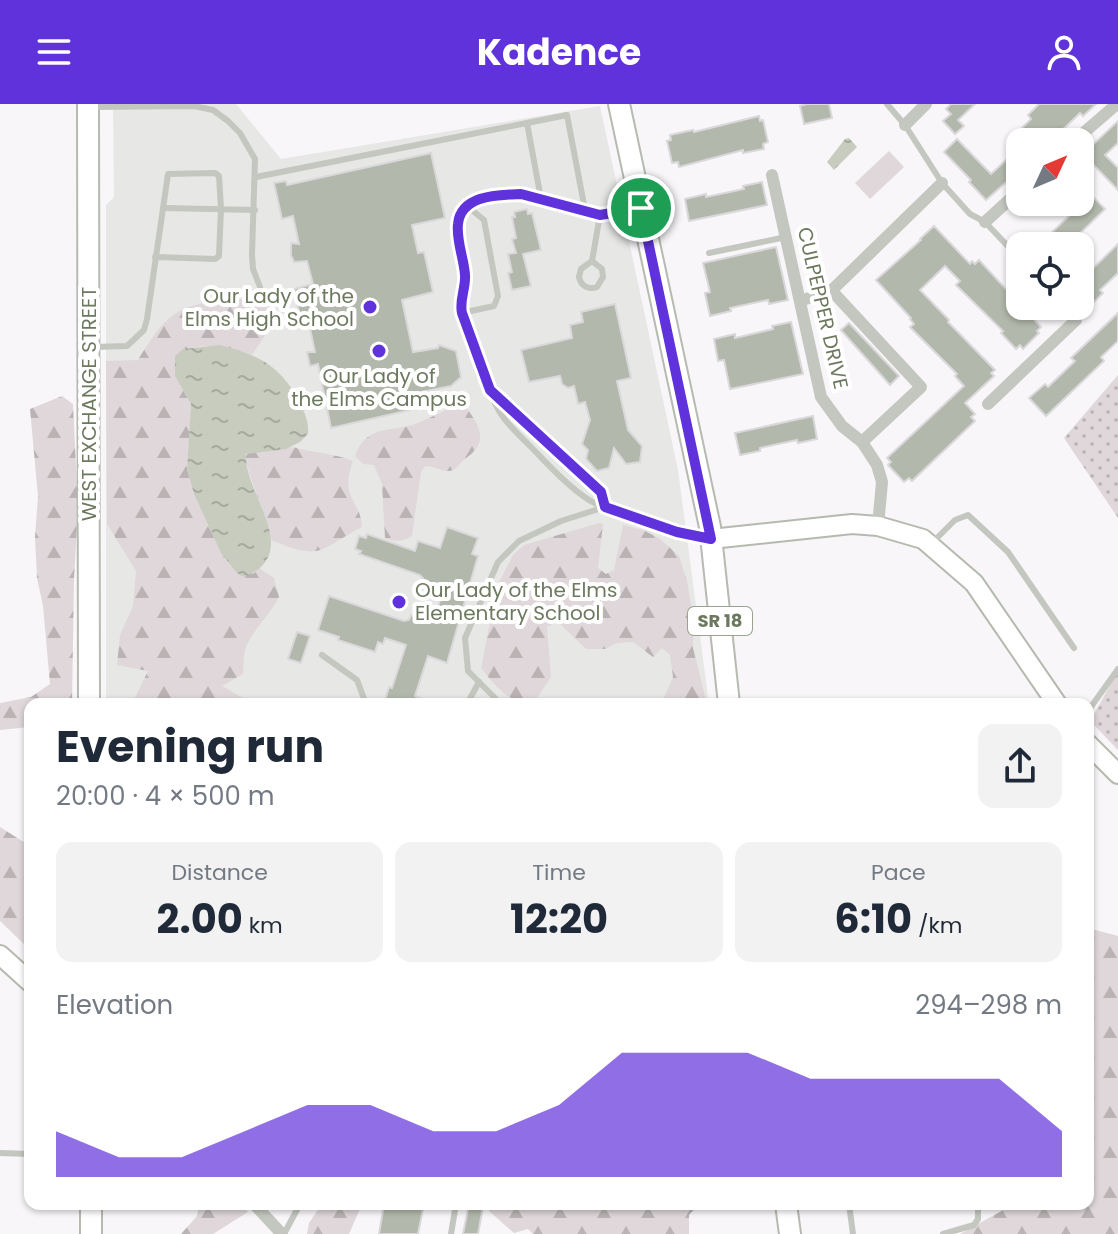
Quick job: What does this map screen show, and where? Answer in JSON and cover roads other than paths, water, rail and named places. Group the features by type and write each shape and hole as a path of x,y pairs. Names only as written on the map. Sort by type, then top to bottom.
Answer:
{"main road":[{"name":"SR 18","path":"619,104 711,539 728,698"},
{"name":"WEST EXCHANGE STREET","path":"88,105 89,698"},
{"path":"711,539 831,524 878,526 923,539 974,583 1008,628 1053,698"},
{"path":"1094,750 1118,774"},
{"path":"0,955 24,977"},
{"path":"91,1210 91,1234"},
{"path":"787,1210 790,1234"}],"street":[{"path":"905,125 926,104"},
{"path":"1089,128 1117,104"},
{"name":"CULPEPPER DRIVE","path":"772,175 821,397 842,426 862,442 877,465 882,482 878,526"},
{"path":"801,300 818,297 831,290 942,183"},
{"path":"985,222 1006,203"},
{"path":"831,290 921,387 862,442"},
{"path":"988,404 1076,320"},
{"path":"260,1210 283,1234"}],"lane":[{"path":"887,104 905,125 942,183 970,214 985,222 1006,244"},
{"path":"88,105 194,106 213,110 240,133 255,159 252,254 253,269 260,287"},
{"path":"256,177 567,115 585,210"},
{"path":"527,123 541,199"},
{"path":"89,347 127,346 144,330 155,257 164,208 168,174 215,173 219,176 219,256 215,259 155,257"},
{"path":"641,208 600,215 521,194 486,196 467,206 458,222 466,279 460,305 496,411 549,465 589,500 677,532 711,539"},
{"path":"462,313 494,306 498,296 484,220 467,206"},
{"path":"164,208 255,210"},
{"path":"592,261 602,269 603,277 597,287 589,288 580,281 579,273 592,261 600,215"},
{"path":"709,253 786,237"},
{"path":"490,390 601,492 605,507"},
{"path":"495,698 468,671 465,638 498,562 519,541 561,521 605,507"},
{"path":"930,545 955,520 968,515 1008,552 1074,648"},
{"path":"322,655 357,680 364,698"},
{"path":"1094,703 1118,669"},
{"path":"470,698 479,682"},
{"path":"0,1153 24,1154"},
{"path":"283,1234 297,1210"},
{"path":"451,1234 455,1210"},
{"path":"850,1210 853,1234"},
{"path":"943,1234 974,1225 978,1210"}],"water":[{"path":"849,138 857,147 834,170 827,162"},
{"path":"220,345 257,358 277,371 293,390 308,426 308,434 286,449 246,454 253,486 271,538 270,553 261,566 244,577 221,553 194,494 187,469 191,404 175,376 175,356 183,349"}],"place":[{"name":"Our Lady of the Elms High School","path":"370,307"},
{"name":"Our Lady of the Elms Campus","path":"379,351"},
{"name":"Our Lady of the Elms Elementary School","path":"399,602"}]}
